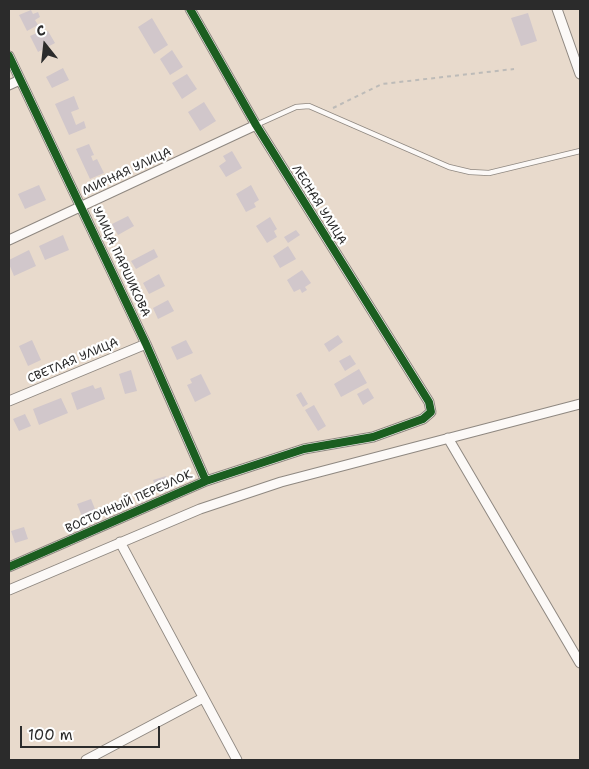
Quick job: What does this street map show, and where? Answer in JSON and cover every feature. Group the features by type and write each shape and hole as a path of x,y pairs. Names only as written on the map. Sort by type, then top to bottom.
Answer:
{"street":[{"name":"ЛЕСНАЯ УЛИЦА","path":"190,9 256,125 429,402 431,412"},
{"path":"557,9 580,74"},
{"name":"УЛИЦА ПАРШИКОВА","path":"9,56 146,344 206,481"},
{"path":"9,85 20,80"},
{"name":"МИРНАЯ УЛИЦА","path":"9,240 256,125"},
{"name":"СВЕТЛАЯ УЛИЦА","path":"9,401 146,344"},
{"path":"9,590 200,509 281,482 580,404"},
{"name":"ВОСТОЧНЫЙ ПЕРЕУЛОК","path":"9,568 206,481 304,449 373,437 422,419 431,412"},
{"path":"448,438 580,663"},
{"path":"120,542 237,760"},
{"path":"86,760 203,698"}],"lane":[{"path":"256,125 303,106 309,106 449,167 470,172 490,173 580,151"}],"path":[{"path":"325,113 382,84 514,69"}],"building":[{"path":"31,10 33,14 38,12 40,17 35,20 38,25 27,31 19,15"},
{"path":"528,13 537,41 521,46 511,18"},
{"path":"152,18 168,45 154,54 138,27"},
{"path":"41,31 42,34 48,31 55,43 38,52 30,36"},
{"path":"172,50 183,67 170,75 160,59"},
{"path":"63,68 69,80 52,88 46,77"},
{"path":"187,74 197,89 182,99 172,83"},
{"path":"74,96 79,109 71,112 76,125 84,121 86,128 69,135 55,104"},
{"path":"204,102 216,121 200,131 188,112"},
{"path":"89,144 94,155 91,156 93,161 97,159 104,173 90,179 76,149"},
{"path":"232,151 242,168 226,177 219,166 226,161 223,156"},
{"path":"39,185 46,200 25,209 18,194"},
{"path":"251,185 259,200 254,203 256,207 246,212 236,194"},
{"path":"128,216 134,226 118,235 112,224"},
{"path":"270,217 277,229 274,231 277,237 267,243 256,226"},
{"path":"296,230 300,235 288,243 284,237"},
{"path":"63,235 69,250 45,260 39,246"},
{"path":"288,246 296,259 280,268 273,256"},
{"path":"154,249 158,257 136,269 131,261"},
{"path":"29,250 36,266 14,276 9,260"},
{"path":"302,270 311,283 305,287 307,290 302,293 300,289 294,292 287,280"},
{"path":"159,274 165,286 149,294 143,283"},
{"path":"168,300 174,311 158,319 153,308"},
{"path":"338,335 343,342 329,352 324,344"},
{"path":"32,340 41,360 28,366 19,346"},
{"path":"186,340 193,353 177,360 171,347"},
{"path":"350,355 356,364 345,371 339,361"},
{"path":"359,369 367,383 341,397 334,384"},
{"path":"131,370 137,391 125,394 119,374"},
{"path":"201,374 211,394 195,402 187,385 192,383 190,379"},
{"path":"93,385 95,389 101,387 105,399 77,410 71,393"},
{"path":"368,388 374,398 363,405 357,394"},
{"path":"301,392 308,404 303,407 296,395"},
{"path":"61,398 68,413 39,425 33,409"},
{"path":"314,405 326,426 318,431 305,410"},
{"path":"25,414 31,426 19,431 13,419"},
{"path":"166,476 170,487 157,491 153,480"},
{"path":"91,499 97,514 83,519 77,504"},
{"path":"24,527 28,539 15,543 11,531"}],"cycle path":[{"path":"9,567 206,481 304,449 373,437 423,419 431,412 429,402 256,125 190,9"},
{"path":"9,56 146,344 206,481"}]}
